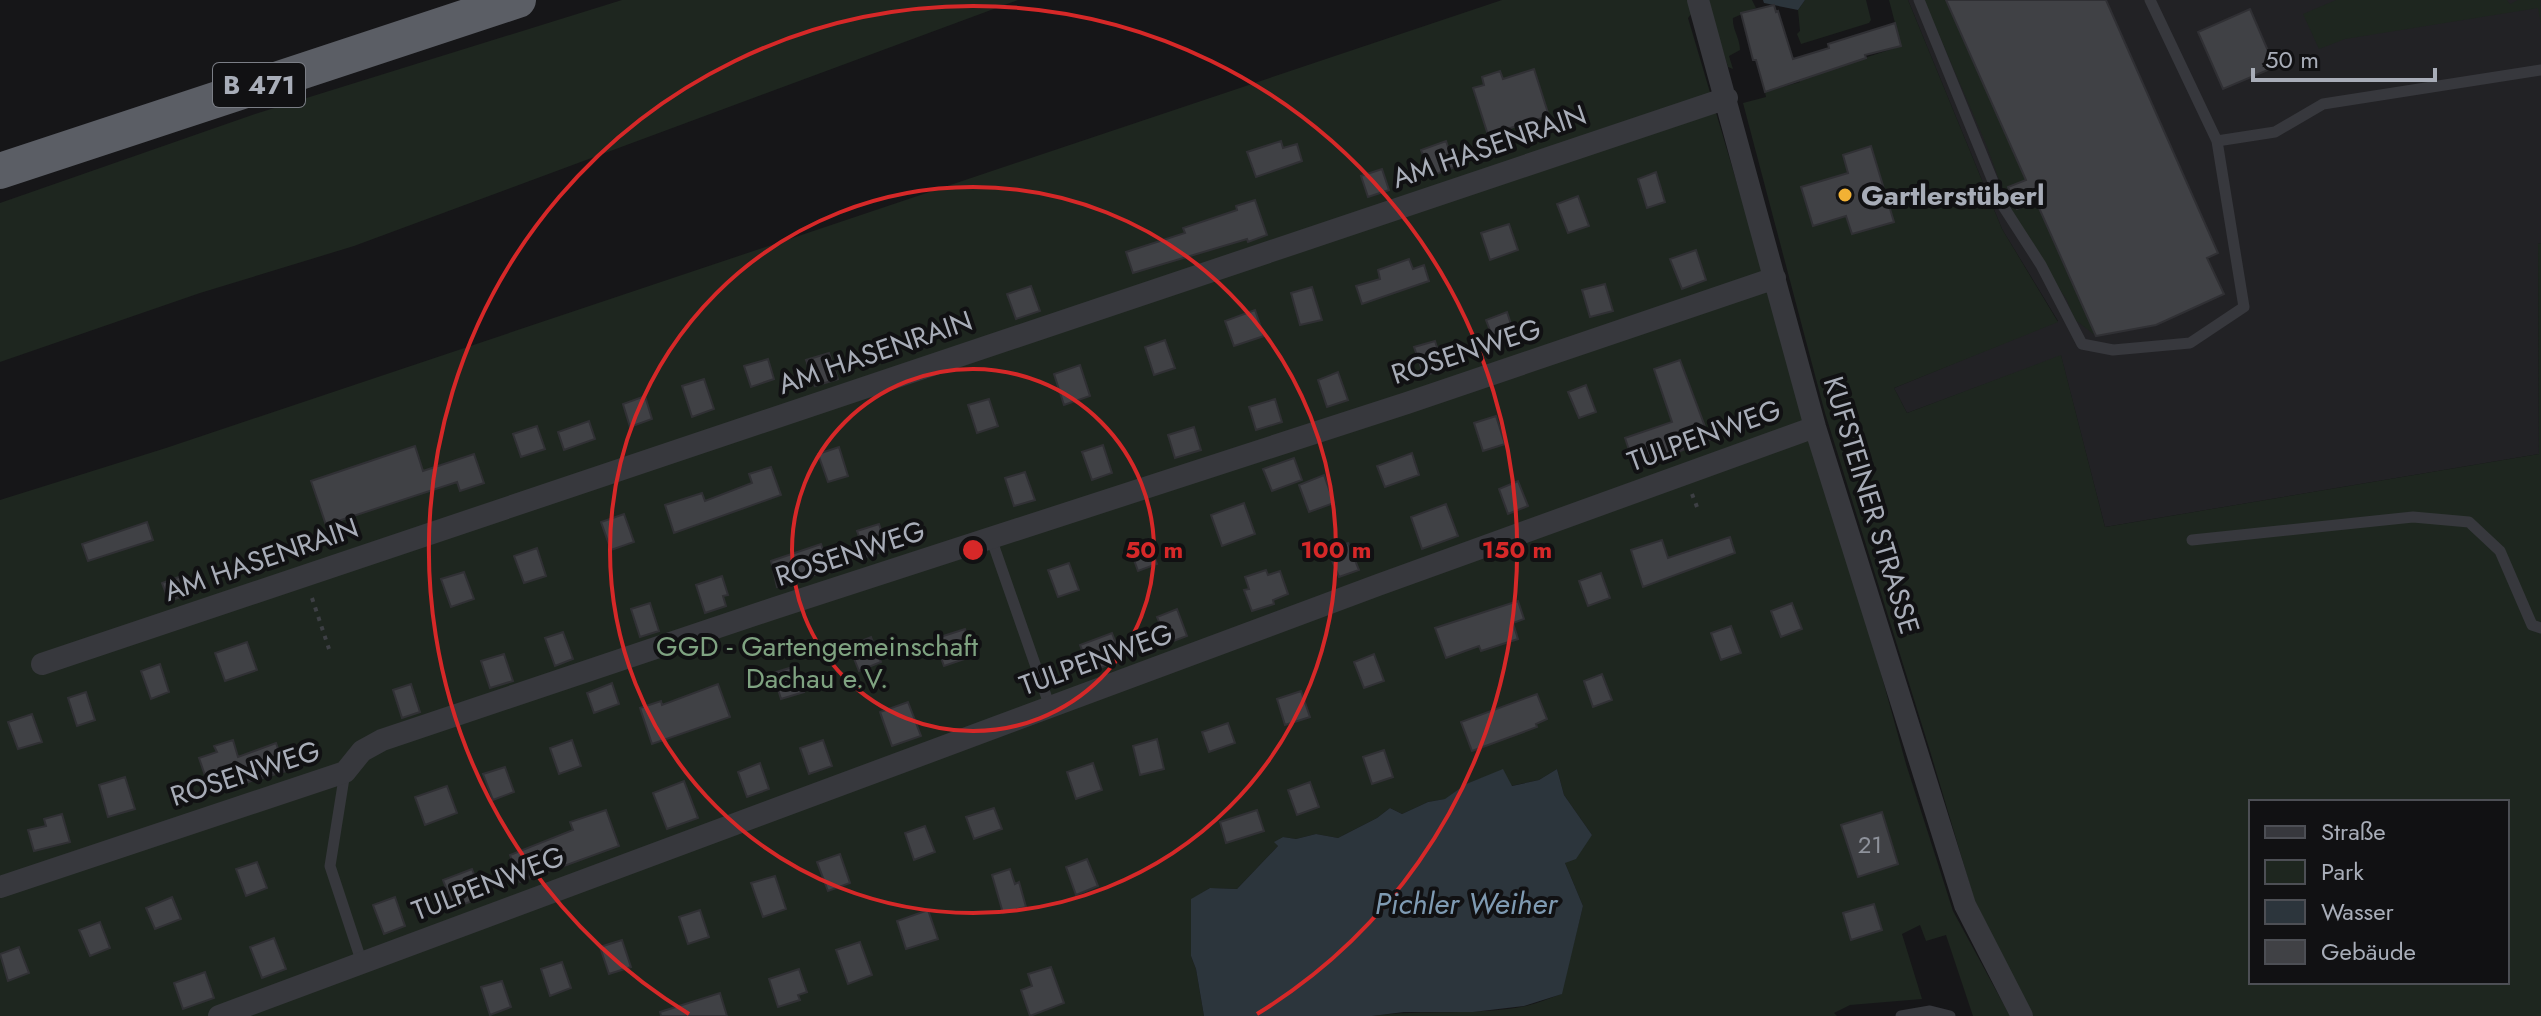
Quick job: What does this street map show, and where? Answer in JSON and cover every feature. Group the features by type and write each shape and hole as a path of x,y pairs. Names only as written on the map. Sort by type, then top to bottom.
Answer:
{"highway":[{"name":"B 471","path":"0,171 518,0"}],"street":[{"name":"KUFSTEINER STRASSE","path":"1698,0 1815,427 1965,905 2022,1016"},
{"name":"AM HASENRAIN","path":"42,664 1727,98"},
{"name":"ROSENWEG","path":"0,887 345,772 362,751 382,740 1377,413 1775,278"},
{"name":"TULPENWEG","path":"219,1016 1815,427"}],"lane":[{"path":"1919,0 2003,206 2041,265 2082,344 2113,350 2190,343 2244,307 2217,141 2150,0"},
{"path":"2217,141 2275,132 2323,104 2541,70"},
{"path":"2192,540 2413,517 2469,522 2500,551 2532,625 2541,628"},
{"path":"991,538 1050,707"},
{"path":"345,772 330,866 362,963"},
{"path":"1901,1016 1930,1011 1950,1016"}],"path":[{"path":"305,575 329,649"}],"shaded area":[{"path":"1908,0 2541,0 2539,454 2105,527 2061,356 1907,413 1894,388 2058,321 2002,229"}],"green space":[{"path":"622,0 1018,0 354,246 200,293 0,362 0,203 255,114"},
{"name":"GGD - Gartengemeinschaft Dachau e.V.","path":"1502,0 1688,0 1692,13 1688,18 1906,764 1953,911 2010,1016 1973,1016 1946,935 1926,941 1920,925 1902,934 1922,999 1850,1005 1834,1013 1837,1016 1372,1016 1507,1009 1561,994 1583,906 1565,863 1592,835 1564,795 1557,769 1539,780 1511,786 1503,770 1466,784 1446,799 1428,802 1402,814 1390,808 1338,838 1316,834 1296,839 1283,837 1275,842 1278,846 1237,889 1210,888 1192,899 1191,956 1204,1016 0,1016 0,500 166,448"},
{"path":"1707,0 1752,0 1756,8 1733,18 1740,50 1729,56 1733,69 1728,67"},
{"path":"1805,0 1866,0 1871,20 1801,44 1797,34 1800,31 1798,10"},
{"path":"1889,0 1908,0 2002,229 2058,322 1894,388 1907,413 2061,355 2105,527 2539,454 2538,244 2541,243 2541,1016 2033,1016 1974,899 1825,413 1743,103 1766,97 1765,92 1800,82 1794,63 1806,77 1901,46"},
{"path":"1924,0 1946,0 2096,336 2074,319 2067,300 2009,207 1986,144"},
{"path":"2336,0 2507,0 2510,4 2518,0 2540,0 2541,25 2538,8 2345,39 2319,49 2303,14"}],"water":[{"path":"1763,0 1805,0 1798,10 1764,3"},
{"name":"Pichler Weiher","path":"1503,769 1512,786 1539,780 1557,769 1564,795 1592,835 1576,859 1565,863 1583,906 1562,994 1524,1006 1473,1012 1404,1012 1372,1016 1204,1016 1191,956 1191,899 1210,888 1237,889 1278,846 1274,842 1283,837 1296,839 1316,834 1338,838 1390,808 1402,814 1428,802 1445,799 1466,784"}],"building":[{"path":"1946,0 2106,0 2218,253 2207,258 2224,294 2156,325 2096,336 2036,201 2017,209 2008,187 2026,180"},
{"path":"1774,5 1793,59 1829,48 1828,44 1895,23 1901,46 1865,55 1866,58 1765,92 1741,13"},
{"path":"2250,9 2275,67 2223,89 2198,32"},
{"path":"1534,69 1549,116 1488,135 1473,88 1484,85 1482,77 1500,71 1503,79"},
{"path":"1281,141 1283,148 1297,144 1302,161 1256,177 1247,152"},
{"path":"1446,141 1455,167 1431,176 1421,150"},
{"name":"Gartlerstüberl","path":"1871,146 1894,222 1852,234 1846,216 1813,226 1801,187 1848,173 1843,155"},
{"path":"1382,169 1389,190 1368,197 1361,176"},
{"path":"1656,172 1665,202 1647,208 1638,179"},
{"path":"1578,196 1589,226 1568,233 1557,204"},
{"path":"1255,200 1267,235 1133,273 1126,252 1185,233 1183,228 1237,210 1236,206"},
{"path":"1509,224 1518,250 1490,260 1481,233"},
{"path":"1696,250 1706,280 1682,289 1670,259"},
{"path":"1409,259 1413,269 1424,265 1429,281 1362,304 1356,286 1380,279 1378,270"},
{"path":"1605,284 1613,311 1590,317 1582,290"},
{"path":"1031,286 1040,311 1016,319 1007,294"},
{"path":"1312,287 1322,320 1300,325 1291,293"},
{"path":"1255,310 1264,336 1234,346 1225,321"},
{"path":"1507,312 1516,339 1496,346 1486,320"},
{"path":"1165,340 1175,368 1154,375 1145,347"},
{"path":"1435,341 1444,369 1424,376 1414,347"},
{"path":"829,353 838,379 815,386 806,360"},
{"path":"768,359 774,379 751,387 744,366"},
{"path":"1680,360 1710,440 1635,468 1625,438 1672,422 1654,369"},
{"path":"1080,365 1090,396 1064,405 1054,374"},
{"path":"1338,372 1348,400 1327,407 1318,380"},
{"path":"704,379 714,409 692,417 682,386"},
{"path":"1586,385 1596,412 1579,418 1568,392"},
{"path":"645,396 652,419 630,427 623,404"},
{"path":"989,399 998,426 977,433 968,405"},
{"path":"1275,399 1282,422 1256,430 1249,407"},
{"path":"1496,416 1505,444 1483,451 1474,423"},
{"path":"589,421 595,439 564,450 558,432"},
{"path":"537,426 545,449 521,457 513,434"},
{"path":"1194,427 1201,450 1175,458 1168,435"},
{"path":"1103,445 1112,473 1092,480 1082,452"},
{"path":"415,446 423,471 474,454 484,483 460,491 457,482 326,525 311,481"},
{"path":"839,447 848,476 828,482 818,454"},
{"path":"1412,453 1419,475 1385,487 1377,466"},
{"path":"1294,458 1302,480 1272,491 1263,469"},
{"path":"771,467 781,495 674,533 665,505 702,493 705,501 752,483 749,474"},
{"path":"1025,472 1035,500 1014,506 1005,478"},
{"path":"1324,475 1334,503 1309,512 1299,485"},
{"path":"1518,481 1528,506 1508,514 1499,489"},
{"path":"1244,503 1255,534 1222,546 1211,515"},
{"path":"1446,504 1458,536 1422,549 1411,517"},
{"path":"624,514 634,542 611,550 601,522"},
{"path":"147,522 153,540 88,561 82,544"},
{"path":"879,524 888,550 866,557 857,531"},
{"path":"1730,537 1735,553 1643,587 1631,550 1662,540 1668,558"},
{"path":"1148,539 1157,564 1138,571 1129,546"},
{"path":"1348,543 1359,570 1339,577 1328,551"},
{"path":"821,544 830,570 777,587 771,561"},
{"path":"537,548 546,576 524,583 514,556"},
{"path":"1069,563 1079,590 1058,597 1048,570"},
{"path":"1266,570 1268,575 1280,571 1288,594 1273,600 1274,604 1252,611 1244,590 1249,589 1245,577"},
{"path":"464,572 474,599 451,607 441,579"},
{"path":"1601,573 1610,598 1588,606 1579,581"},
{"path":"184,575 190,594 169,601 162,583"},
{"path":"722,576 728,595 723,596 726,606 705,613 696,585"},
{"path":"1518,601 1524,619 1513,623 1518,639 1481,651 1479,646 1446,658 1435,628"},
{"path":"650,603 659,631 640,637 631,609"},
{"path":"1792,603 1802,629 1781,637 1771,611"},
{"path":"1177,609 1187,636 1168,643 1157,617"},
{"path":"1731,626 1741,653 1721,660 1711,633"},
{"path":"965,629 973,656 944,666 934,639"},
{"path":"563,632 573,659 555,666 545,638"},
{"path":"1112,633 1122,659 1091,672 1080,645"},
{"path":"871,637 881,662 859,671 849,646"},
{"path":"247,642 257,670 225,681 215,653"},
{"path":"504,654 513,681 490,688 481,661"},
{"path":"1374,654 1384,681 1364,688 1354,662"},
{"path":"160,664 169,692 151,699 141,671"},
{"path":"796,666 804,692 781,699 773,673"},
{"path":"1602,674 1612,700 1593,707 1584,681"},
{"path":"612,683 619,704 594,713 587,693"},
{"path":"411,684 420,712 402,718 393,690"},
{"path":"718,684 730,717 652,744 640,708 661,701 662,705"},
{"path":"1301,691 1310,717 1285,725 1277,699"},
{"path":"86,692 95,720 77,726 68,698"},
{"path":"1537,694 1547,719 1536,724 1537,727 1472,751 1461,722"},
{"path":"908,702 921,736 892,746 880,712"},
{"path":"32,714 42,742 18,749 8,722"},
{"path":"1228,723 1235,743 1209,752 1202,732"},
{"path":"1157,739 1164,769 1140,775 1133,746"},
{"path":"233,740 238,757 276,743 286,771 211,793 199,758 217,752 214,746"},
{"path":"572,740 581,766 559,774 550,748"},
{"path":"823,740 832,766 809,774 800,748"},
{"path":"1384,750 1393,777 1372,784 1363,757"},
{"path":"760,763 769,789 747,797 738,772"},
{"path":"1093,763 1102,790 1076,799 1067,772"},
{"path":"505,767 514,792 493,800 483,774"},
{"path":"125,777 135,809 108,817 99,785"},
{"path":"684,781 698,818 667,829 653,793"},
{"path":"1310,782 1319,807 1297,815 1288,790"},
{"path":"447,786 457,813 425,825 415,797"},
{"path":"994,808 1002,829 974,839 966,817"},
{"path":"606,810 619,846 520,882 510,855 573,830 570,822"},
{"path":"1257,810 1264,831 1226,843 1220,822"},
{"path":"1882,812 1898,864 1858,877 1841,825"},
{"path":"62,814 70,842 34,851 28,830 46,826 44,819"},
{"path":"925,826 935,852 914,860 905,833"},
{"path":"840,854 850,883 828,891 817,862"},
{"path":"1087,859 1098,886 1076,895 1066,867"},
{"path":"257,862 267,888 246,896 236,869"},
{"path":"472,869 483,897 454,908 443,880"},
{"path":"1010,869 1015,884 1019,882 1026,907 1003,913 992,875"},
{"path":"775,876 786,909 763,917 751,883"},
{"path":"172,897 181,919 155,929 146,908"},
{"path":"395,897 405,926 384,934 373,905"},
{"path":"1874,904 1882,930 1851,940 1843,913"},
{"path":"700,910 709,937 688,944 679,917"},
{"path":"928,910 938,939 906,949 897,921"},
{"path":"100,922 110,948 90,956 79,930"},
{"path":"274,938 286,969 262,978 250,947"},
{"path":"622,940 631,967 609,974 600,947"},
{"path":"860,942 872,975 848,984 836,950"},
{"path":"19,947 29,973 8,981 0,954"},
{"path":"562,962 571,988 550,996 541,969"},
{"path":"1051,967 1064,1003 1030,1016 1021,990 1032,986 1028,974"},
{"path":"799,969 807,992 798,995 800,1000 778,1007 769,979"},
{"path":"205,972 214,998 183,1009 174,983"},
{"path":"502,981 511,1007 490,1015 481,987"},
{"path":"720,993 727,1016 661,1016 660,1012"}],"place":[{"name":"Gartlerstüberl","path":"1845,195"}]}
